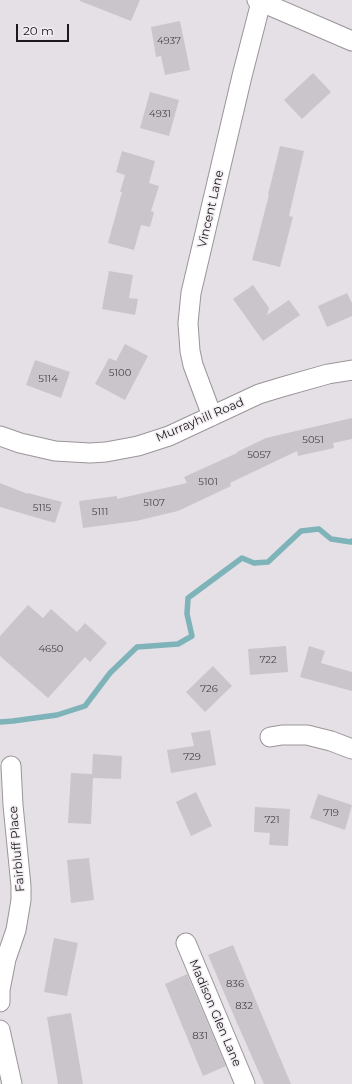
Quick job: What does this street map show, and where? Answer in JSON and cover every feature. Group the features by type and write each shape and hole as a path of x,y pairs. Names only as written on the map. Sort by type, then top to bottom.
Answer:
{"street":[{"path":"259,1 352,41"},
{"name":"Vincent Lane","path":"212,416 193,365 190,351 188,323 191,293 259,1"},
{"name":"Murrayhill Road","path":"0,436 20,443 55,451 90,453 106,452 138,446 169,436 259,394 282,386 328,374 352,370"},
{"path":"270,737 288,734 307,735 331,741 352,749"},
{"name":"Fairbluff Place","path":"0,1002 1,980 6,959 16,930 21,886 13,805 11,766"},
{"name":"Madison Glen Lane","path":"186,943 245,1084"},
{"path":"0,1030 12,1084"}],"building":[{"path":"80,0 140,0 131,21"},
{"path":"180,21 190,70 165,75 161,56 156,57 151,27"},
{"path":"313,73 331,92 302,119 284,100"},
{"path":"150,92 179,100 169,136 140,128"},
{"path":"280,146 304,151 289,216 293,217 280,267 252,260"},
{"path":"122,151 155,161 149,183 159,186 151,211 154,212 150,227 141,225 134,250 108,243 122,192 120,192 125,175 116,172"},
{"path":"109,271 133,275 129,298 138,299 135,315 102,309"},
{"path":"253,285 269,308 267,315 289,300 300,315 263,341 233,299"},
{"path":"347,293 352,303 352,316 327,327 318,306"},
{"path":"125,344 148,356 125,400 95,384 109,358 116,361"},
{"path":"35,360 70,372 61,398 26,385"},
{"path":"352,418 352,439 333,443 334,448 298,456 297,451 230,483 231,486 178,511 136,521 83,528 79,501 117,496 117,499 187,483 184,477 266,438"},
{"path":"0,483 28,494 62,502 55,523 0,507"},
{"path":"28,605 43,618 51,609 77,632 85,623 107,643 90,662 85,657 48,698 0,656 0,636"},
{"path":"286,646 288,672 250,675 248,649"},
{"path":"309,646 325,651 321,663 352,672 352,691 300,677"},
{"path":"213,666 232,686 205,712 186,692"},
{"path":"210,730 216,765 171,773 167,750 194,746 191,733"},
{"path":"93,754 122,756 121,779 93,778 91,824 68,823 71,773 92,774"},
{"path":"196,792 212,826 191,836 176,802"},
{"path":"318,794 352,805 345,830 310,818"},
{"path":"255,807 290,809 288,846 269,845 270,833 254,832"},
{"path":"89,858 94,900 71,903 67,860"},
{"path":"54,938 78,943 67,996 44,992"},
{"path":"233,945 291,1084 264,1084 208,955"},
{"path":"187,974 226,1066 203,1076 165,984"},
{"path":"71,1013 83,1084 58,1084 47,1017"}],"waterway":[{"path":"0,722 57,715 85,706 110,673 137,647 178,644 192,636 187,614 188,598 242,558 254,563 268,562 301,531 319,529 331,539 352,541"}]}
